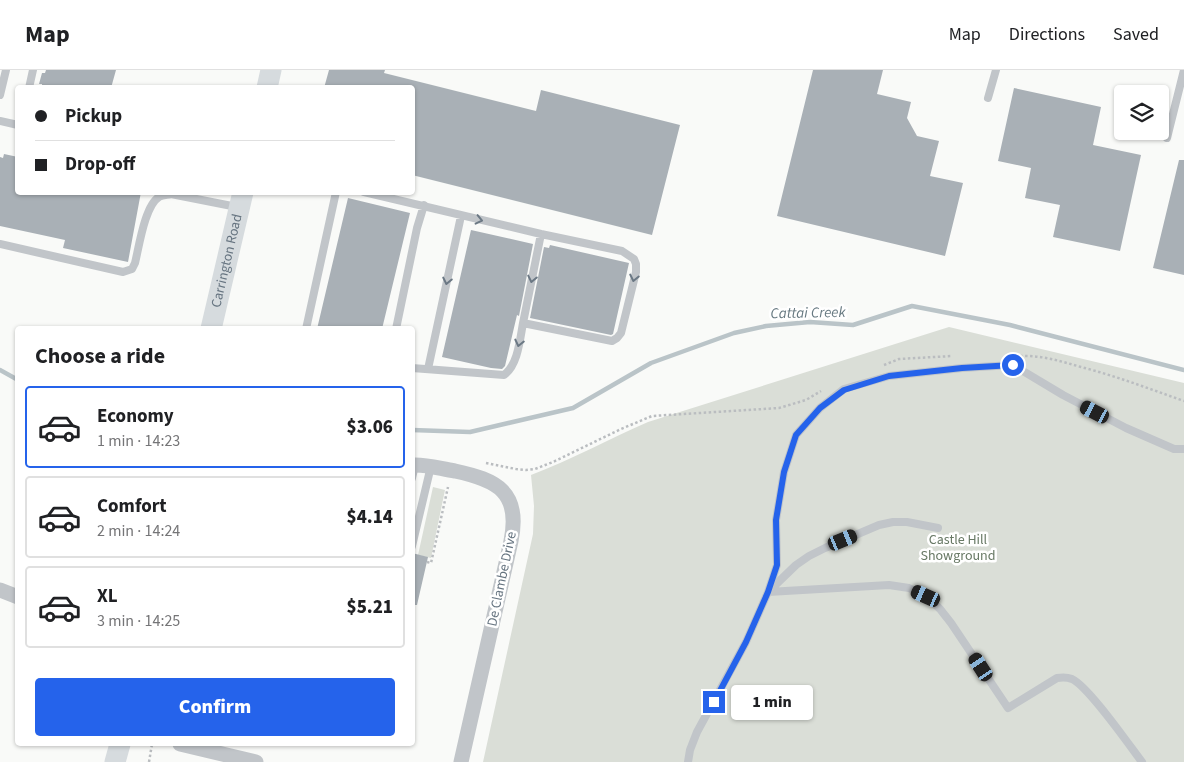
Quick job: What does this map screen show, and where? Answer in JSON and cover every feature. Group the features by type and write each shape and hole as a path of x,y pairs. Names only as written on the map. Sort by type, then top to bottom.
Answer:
{"main road":[{"path":"267,85 270,70"},
{"name":"Carrington Road","path":"213,326 241,200"},
{"path":"115,762 119,746"}],"street":[{"name":"De Clambe Drive","path":"415,469 431,466 478,476 490,481 507,497 512,507 514,518 511,541 460,762"},
{"path":"0,590 15,595"},
{"path":"187,746 236,760 256,762"}],"lane":[{"path":"0,95 6,70"},
{"path":"30,85 33,70"},
{"path":"988,98 996,70"},
{"path":"1169,130 1184,70"},
{"path":"0,122 15,124"},
{"path":"0,244 123,272 132,269 135,263 152,203 160,196 166,195"},
{"path":"183,195 241,200"},
{"path":"307,326 335,195"},
{"path":"378,195 424,205 461,216 622,251 634,259 636,272 621,333 612,341 523,323"},
{"path":"397,326 417,228 424,205"},
{"path":"428,369 461,216"},
{"path":"415,368 504,375 509,372 523,323 541,234"},
{"path":"688,762 690,750 697,732 746,642 768,592 777,565 776,520 784,472 796,435 820,408 844,390 889,376 962,368 1013,365 1063,395 1126,428 1174,449 1184,450"},
{"path":"415,533 431,466"},
{"path":"768,592 796,565 810,556 879,525 907,522 938,528"},
{"path":"768,592 889,585 909,588 926,596 940,608 1008,708 1057,678 1065,677 1073,680 1087,691 1142,762"}],"path":[{"path":"1018,356 1037,355 1057,360 1110,375 1184,401"},
{"path":"881,366 899,359 960,356"},
{"path":"478,461 516,470 535,469 652,416 779,408 806,400 828,387"},
{"path":"427,562 431,563 448,487"},
{"path":"148,762 152,746"}],"green space":[{"name":"Castle Hill Showground","path":"949,327 1184,383 1184,762 483,762 533,534 534,506 531,475 648,422"},
{"path":"433,487 445,490 431,558 418,555"}],"building":[{"path":"46,70 116,70 112,85 39,84 42,73 45,73"},
{"path":"329,70 385,70 384,73 536,111 541,90 680,125 652,235 415,176 415,85 325,85"},
{"path":"813,70 883,70 877,94 911,102 907,118 917,136 939,141 930,176 963,183 945,256 777,216"},
{"path":"1014,88 1101,107 1093,145 1141,155 1120,251 1053,237 1060,205 1025,198 1031,168 998,161"},
{"path":"4,154 15,156 15,195 140,195 128,262 63,248 65,240 0,226 0,157 3,158"},
{"path":"1179,160 1184,160 1184,275 1153,268"},
{"path":"348,198 410,213 383,326 318,326"},
{"path":"471,230 533,244 519,316 517,315 505,366 502,369 442,357"},
{"path":"550,245 629,263 613,334 530,318 544,247 549,248"},
{"path":"415,554 428,557 417,605 415,605"}],"waterway":[{"name":"Cattai Creek","path":"415,430 470,432 573,408 651,363 734,333 766,326 810,322 853,325 912,306 1010,325 1184,370"},
{"name":"Cattai Creek","path":"0,370 15,378"}],"route":[{"path":"714,702 760,615 777,565 776,520 784,472 796,435 820,408 844,390 889,376 962,368 1013,365"}]}
